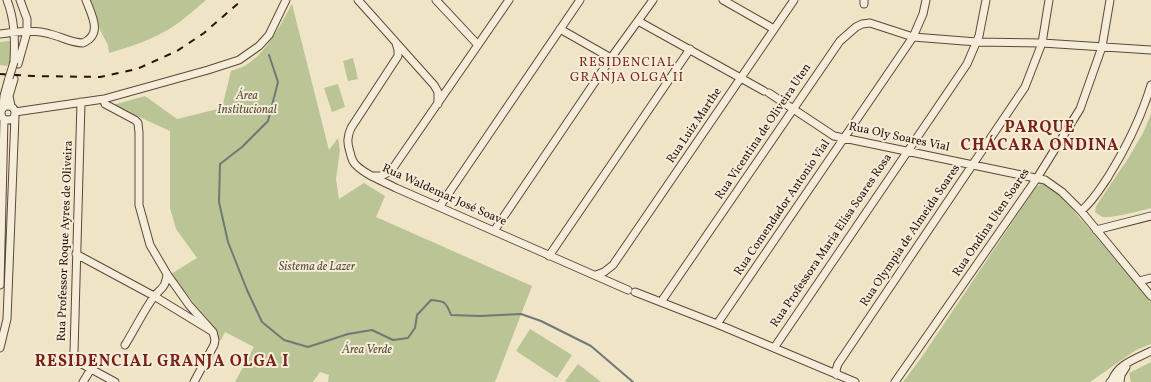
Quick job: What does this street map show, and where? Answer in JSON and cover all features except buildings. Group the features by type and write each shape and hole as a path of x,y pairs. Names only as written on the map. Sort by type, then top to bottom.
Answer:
{"street":[{"path":"7,0 12,14 16,63"},
{"path":"0,285 2,112 16,63 27,32 27,19 20,0"},
{"path":"0,34 39,32 77,43 83,43 92,37 95,28 86,0"},
{"path":"2,112 7,106 14,111 104,99 239,60 259,46 269,35 286,0"},
{"path":"358,0 434,85 438,92 438,104"},
{"path":"436,0 478,45"},
{"path":"372,176 381,176 391,171 508,0"},
{"path":"440,206 580,0"},
{"path":"494,231 611,58 653,0"},
{"path":"723,0 774,29"},
{"name":"Rua Luiz Marthe","path":"613,265 794,0"},
{"name":"Rua Comendador Antonio Vial","path":"717,324 913,36 924,14 926,0"},
{"name":"Rua Professora Maria Elisa Soares Rosa","path":"774,348 907,150 967,64 979,36 986,0"},
{"name":"Rua Olympia de Almeida Soares","path":"837,375 836,370 838,364 1025,87 1042,43 1049,0"},
{"name":"Rua Ondina Uten Soares","path":"895,382 1037,178 1080,109 1102,47 1110,0"},
{"name":"Rua Oly Soares Vial","path":"638,20 767,92 834,136 1037,178 1054,185 1081,211 1151,296"},
{"name":"Rua Vicentina de Oliveira Uten","path":"661,302 840,41 856,27 862,24 870,23 913,36 977,42 1042,43 1151,50"},
{"path":"560,29 611,58"},
{"name":"Rua Waldemar José Soave","path":"396,43 398,56 351,128 347,139 352,161 355,165 372,176 396,188 440,206 549,256 855,382"},
{"path":"549,256 690,49"},
{"path":"392,66 405,60 414,62"},
{"path":"0,348 7,319 14,111 10,96 11,79"},
{"path":"434,85 441,87 450,85"},
{"path":"1081,211 1092,200 1122,155 1144,109 1151,85"},
{"path":"104,99 105,104 138,123 138,205 150,245 167,274 189,306 213,332 215,340 214,346 194,382"},
{"name":"Rua Professor Roque Ayres de Oliveira","path":"81,102 74,352 76,359 80,363 115,382"},
{"path":"2,112 8,120 12,119 14,111"},
{"path":"1,170 12,172"},
{"path":"391,171 396,188"},
{"path":"1096,230 1151,216"},
{"path":"76,254 154,296 213,332"},
{"path":"76,262 94,263"},
{"path":"596,275 604,272 613,265"},
{"path":"609,282 613,265"},
{"path":"125,345 154,296 166,283 167,274"},
{"path":"1139,281 1151,278"},
{"path":"1111,381 1119,368 1151,351"},
{"path":"1111,381 1117,379 1120,382 1121,375 1131,361"},
{"path":"83,382 91,369"}],"green space":[{"path":"89,0 206,0 168,30 143,42 109,53 108,45 101,32"},
{"path":"292,4 329,150 338,138 340,150 336,179 339,199 364,183 385,196 376,217 532,286 495,382 328,382 329,375 320,372 313,382 235,382 254,347 225,332 221,340 218,340 214,326 171,274 197,258 176,229 170,208 170,131 113,105 145,96 177,119 222,108 231,71 247,64 262,51 274,36"},
{"path":"10,41 12,60 7,66 0,65 0,42"},
{"path":"353,58 358,79 348,81 343,61"},
{"path":"338,84 345,107 332,112 324,88"},
{"path":"1151,114 1151,208 1120,215 1102,217 1095,212 1096,206 1129,157 1144,131"},
{"path":"1041,184 1049,186 1061,196 1151,301 1151,344 1136,350 1090,382 903,382 921,358 1036,187"},
{"path":"530,329 572,355 557,378 516,351"},
{"path":"1151,362 1151,382 1131,382 1129,373"},
{"path":"578,364 601,382 565,381"}],"waterway":[{"path":"269,55 278,82 268,121 242,147 220,164 219,202 228,242 247,290 262,322 284,340 308,347 348,334 372,330 393,340 408,338 415,328 417,315 431,300 444,303 448,307 451,315 480,316 521,314 541,321 591,346 633,382"}],"railway":[{"path":"0,74 100,77 137,69 177,51 204,33 242,0"}],"district":[{"name":"RESIDENCIAL GRANJA OLGA II","path":"627,72"},
{"name":"PARQUE CHÁCARA ONDINA","path":"1040,138"},
{"name":"RESIDENCIAL GRANJA OLGA I","path":"162,363"}],"park label":[{"name":"Área Institucional","path":"247,104"},
{"name":"Sistema de Lazer","path":"317,268"},
{"name":"Área Verde","path":"367,351"}]}
